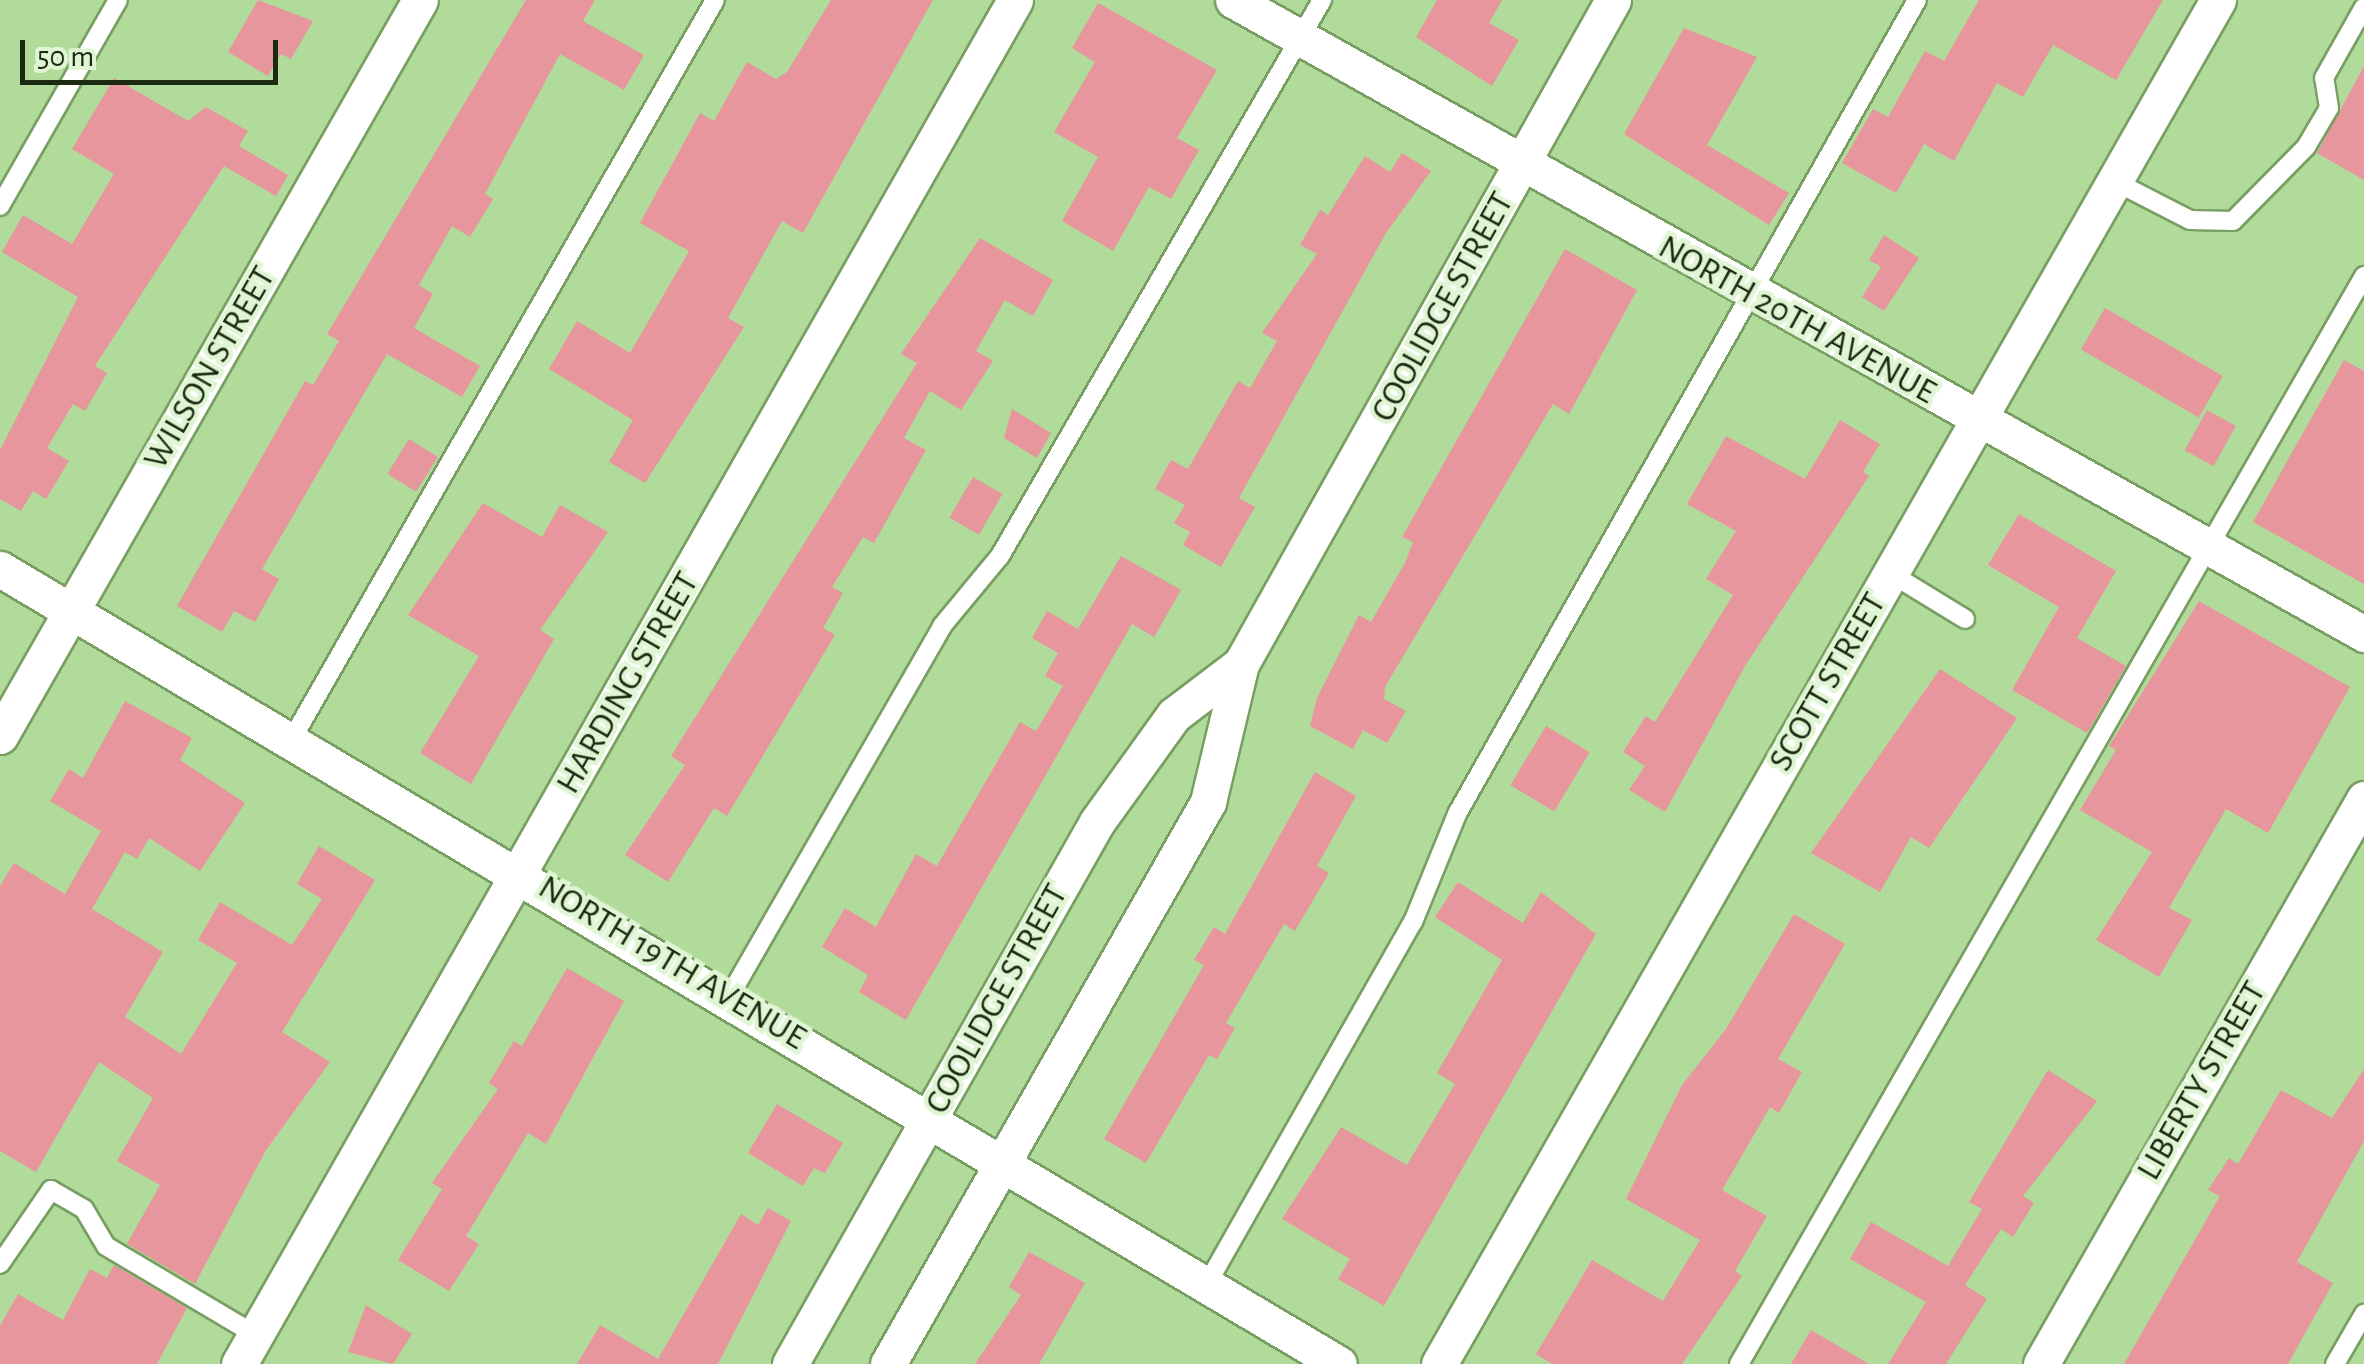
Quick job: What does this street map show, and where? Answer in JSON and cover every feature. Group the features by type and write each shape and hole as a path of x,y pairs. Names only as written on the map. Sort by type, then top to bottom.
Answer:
{"street":[{"name":"WILSON STREET","path":"0,736 420,0"},
{"name":"HARDING STREET","path":"247,1349 1015,0"},
{"name":"NORTH 20TH AVENUE","path":"1233,0 1748,293 2364,634"},
{"name":"COOLIDGE STREET","path":"888,1364 1208,802 1241,664 1474,262 1520,164 1613,0"},
{"name":"SCOTT STREET","path":"1440,1364 2218,0"},
{"name":"NORTH 19TH AVENUE","path":"0,569 520,872 1339,1364"},
{"name":"COOLIDGE STREET","path":"790,1364 1139,759 1174,715 1241,664"},
{"name":"LIBERTY STREET","path":"2041,1364 2364,799"}],"lane":[{"path":"0,206 118,0"},
{"path":"292,739 716,0"},
{"path":"729,997 942,626 1000,556 1322,0"},
{"path":"1207,1284 1414,922 1457,814 1917,0"},
{"path":"2114,181 2190,220 2232,221 2306,147 2330,108 2324,78 2364,7"},
{"path":"1739,1364 2364,276"},
{"path":"1890,572 1965,619"},
{"path":"0,1264 51,1190 84,1209 106,1246 247,1349"},
{"path":"2335,1364 2364,1314"}],"building":[{"path":"258,0 313,21 291,59 281,54 268,76 228,52"},
{"path":"526,0 595,0 583,21 644,55 624,90 560,54 485,194 493,199 470,237 452,226 419,285 433,294 414,328 480,366 462,397 387,354 262,569 279,579 255,622 234,611 222,632 177,606 305,381 313,385 339,341 327,334"},
{"path":"831,0 933,0 803,233 782,221 728,318 744,327 645,483 609,462 633,420 549,369 577,321 630,353 689,251 640,223 700,113 714,121 747,62 776,79 787,72"},
{"path":"1437,0 1502,0 1489,23 1519,40 1492,86 1416,37"},
{"path":"1979,0 2163,0 2116,80 2053,45 2023,97 1997,83 1954,161 1924,144 1896,193 1842,163 1873,109 1888,117 1925,51 1944,61"},
{"path":"1098,3 1217,70 1177,138 1199,150 1171,199 1149,187 1113,251 1062,221 1098,157 1054,132 1095,62 1072,48"},
{"path":"1684,28 1757,57 1707,145 1789,193 1769,225 1624,134"},
{"path":"2364,66 2364,180 2317,153"},
{"path":"114,78 188,121 206,107 248,131 239,146 288,175 276,196 224,166 95,366 107,373 85,411 73,404 47,448 69,461 46,499 33,491 21,511 0,499 0,450 78,297 2,252 23,215 72,244 114,174 72,149"},
{"path":"1402,153 1431,171 1386,233 1239,498 1255,507 1221,567 1183,545 1190,532 1174,523 1185,505 1155,489 1171,460 1188,469 1238,381 1250,388 1277,341 1262,333 1317,254 1300,245 1320,210 1328,215 1365,156 1390,172"},
{"path":"1884,235 1919,258 1884,311 1862,297 1881,267 1869,260"},
{"path":"980,238 1053,280 1033,316 1005,300 976,351 993,361 961,410 930,391 904,438 926,450 874,543 863,537 832,587 843,593 823,628 835,635 727,816 714,808 668,882 625,855 685,765 671,756 917,363 901,354"},
{"path":"1565,249 1637,290 1569,414 1553,404 1385,687 1384,699 1406,711 1387,743 1363,730 1353,749 1310,726 1317,698 1359,615 1371,622 1405,563 1413,542 1402,537"},
{"path":"2105,308 2223,376 2199,418 2081,350"},
{"path":"2344,360 2364,371 2364,584 2253,522"},
{"path":"1012,409 1051,433 1037,458 1004,438"},
{"path":"2207,410 2236,426 2214,466 2185,450"},
{"path":"1840,420 1880,444 1863,472 1869,476 1745,666 1665,812 1629,790 1645,766 1623,752 1646,716 1655,722 1733,595 1706,579 1736,531 1687,504 1726,436 1805,479"},
{"path":"409,439 438,457 416,492 387,474"},
{"path":"973,477 1002,494 979,535 950,518"},
{"path":"483,503 542,537 560,505 608,532 540,630 554,639 471,784 420,753 479,656 408,615"},
{"path":"2019,514 2116,571 2077,638 2126,666 2087,733 2012,690 2059,607 1988,565"},
{"path":"1121,556 1181,590 1154,637 1132,624 906,1020 859,992 868,975 822,947 845,908 876,927 916,854 937,866 1020,722 1036,731 1063,686 1045,676 1058,653 1032,638 1047,611 1078,629"},
{"path":"2199,601 2350,687 2268,833 2226,809 2169,908 2192,920 2159,977 2096,940 2152,852 2080,810 2116,750 2109,746"},
{"path":"1940,669 2017,718 1929,848 1911,837 1880,892 1811,853"},
{"path":"125,701 192,738 180,760 245,803 200,871 149,838 137,859 125,852 92,909 163,952 125,1017 181,1054 237,963 198,940 220,902 292,945 322,899 297,884 319,846 375,880 282,1032 330,1062 266,1150 195,1284 127,1244 160,1185 117,1161 153,1098 99,1062 36,1172 0,1151 0,886 14,863 65,894 101,831 50,801 69,769 83,778"},
{"path":"1546,726 1590,752 1554,811 1510,785"},
{"path":"1315,772 1356,796 1317,866 1329,873 1295,931 1284,924 1226,1023 1235,1028 1217,1059 1209,1055 1146,1163 1104,1139 1204,965 1194,960 1214,927 1225,934"},
{"path":"1458,882 1523,923 1541,892 1596,934 1384,1306 1338,1279 1350,1259 1282,1219 1341,1127 1407,1165 1455,1084 1437,1073 1502,960 1435,917"},
{"path":"1794,914 1845,944 1778,1059 1802,1072 1779,1113 1770,1107 1722,1190 1767,1216 1735,1271 1742,1276 1682,1364 1552,1364 1536,1354 1592,1260 1663,1301 1700,1240 1626,1199 1682,1085 1726,1029"},
{"path":"567,968 624,1001 546,1144 528,1133 466,1236 479,1244 449,1291 398,1260 442,1189 432,1183 498,1089 489,1083 514,1041 522,1046"},
{"path":"2364,1069 2364,1141 2297,1262 2333,1283 2288,1364 2124,1364 2220,1196 2208,1190 2229,1158 2238,1164 2281,1090 2332,1118"},
{"path":"2048,1070 2097,1101 2023,1196 2034,1203 2013,1237 2001,1229 1965,1285 1987,1299 1946,1364 1888,1364 1926,1302 1850,1259 1871,1222 1948,1266 1982,1209 1969,1202"},
{"path":"777,1104 843,1143 825,1173 814,1168 803,1186 748,1153"},
{"path":"768,1208 791,1221 718,1364 577,1364 600,1325 658,1359 741,1214 758,1225"},
{"path":"1029,1252 1085,1283 1039,1364 975,1364 1021,1295 1009,1287"},
{"path":"114,1265 187,1308 157,1364 0,1364 0,1326 18,1294 63,1320 90,1269 107,1278"},
{"path":"366,1305 412,1334 393,1364 348,1352"},
{"path":"1811,1330 1869,1364 1791,1364"}]}
